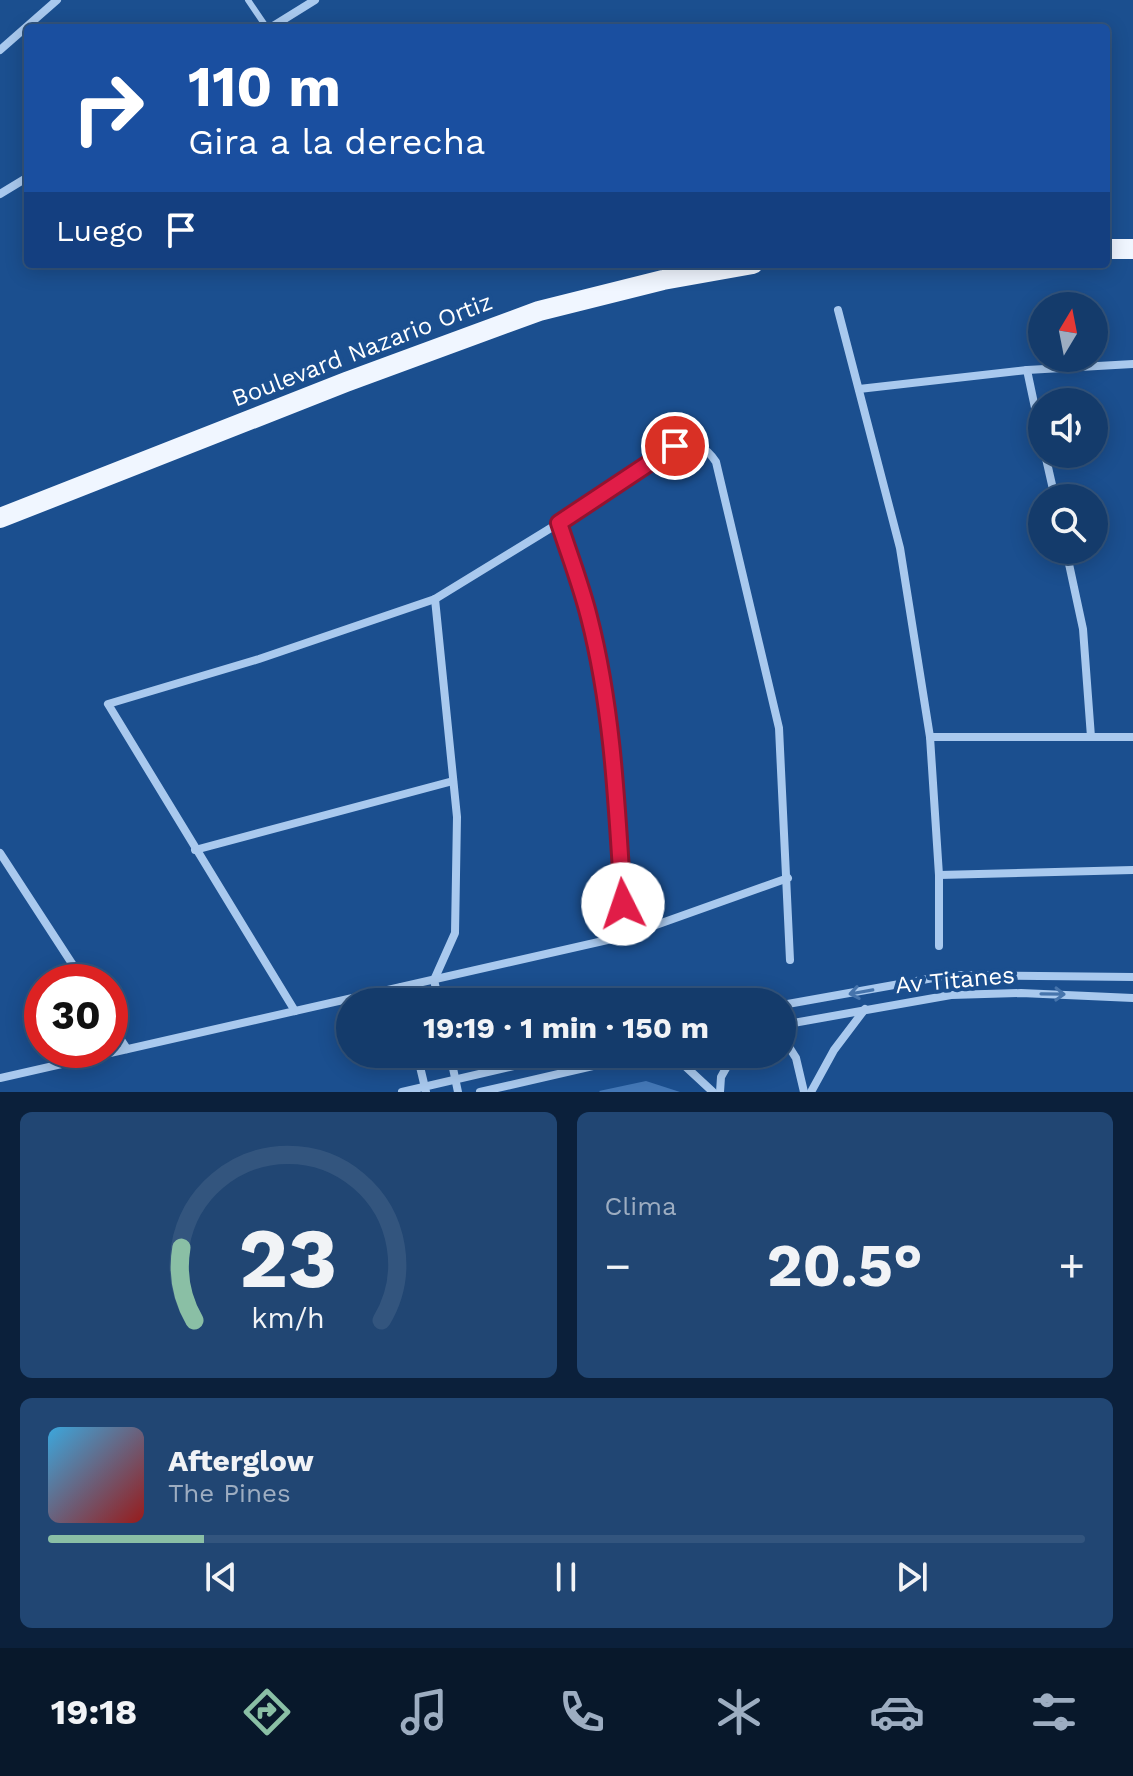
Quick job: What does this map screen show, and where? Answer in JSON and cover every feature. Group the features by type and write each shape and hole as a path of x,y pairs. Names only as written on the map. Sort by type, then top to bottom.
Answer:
{"main road":[{"path":"1110,249 1133,249"},
{"name":"Boulevard Nazario Ortiz","path":"0,518 346,382 539,311 663,280 730,268"}],"street":[{"path":"30,24 57,0"},
{"path":"276,24 315,0"},
{"path":"0,50 24,29"},
{"path":"0,194 24,179"},
{"path":"838,310 900,548 930,737 939,875 939,946"},
{"path":"859,389 1027,370 1133,364"},
{"path":"1027,370 1031,388"},
{"path":"295,1011 108,704 259,659 435,599 559,523 675,446 693,443 708,450 716,462 779,728 790,960"},
{"path":"559,523 589,616 604,690 615,778 625,936"},
{"path":"1069,564 1083,629 1091,737"},
{"path":"435,599 457,817 455,933 434,980 436,988"},
{"path":"930,737 1133,737"},
{"path":"195,850 453,781"},
{"path":"0,853 72,964"},
{"path":"939,875 1133,870"},
{"path":"128,1049 625,936 788,878"},
{"name":"Av Titanes","path":"796,1002 950,975 1133,977"},
{"name":"Av Titanes","path":"796,1022 951,995 1036,994 1133,998"},
{"path":"811,1092 834,1050 866,1009"},
{"path":"796,1058 804,1092"},
{"path":"0,1078 44,1068"},
{"path":"420,1068 425,1089"},
{"path":"453,1068 458,1092"},
{"path":"402,1092 506,1068"},
{"path":"480,1092 584,1068"},
{"path":"687,1068 713,1092"},
{"path":"720,1092 721,1077 726,1068"}],"lane":[{"path":"248,0 266,24"}],"building":[{"path":"646,1081 680,1092 599,1091"}],"route":[{"path":"623,904 615,778 604,690 589,616 559,523 675,446"}]}
